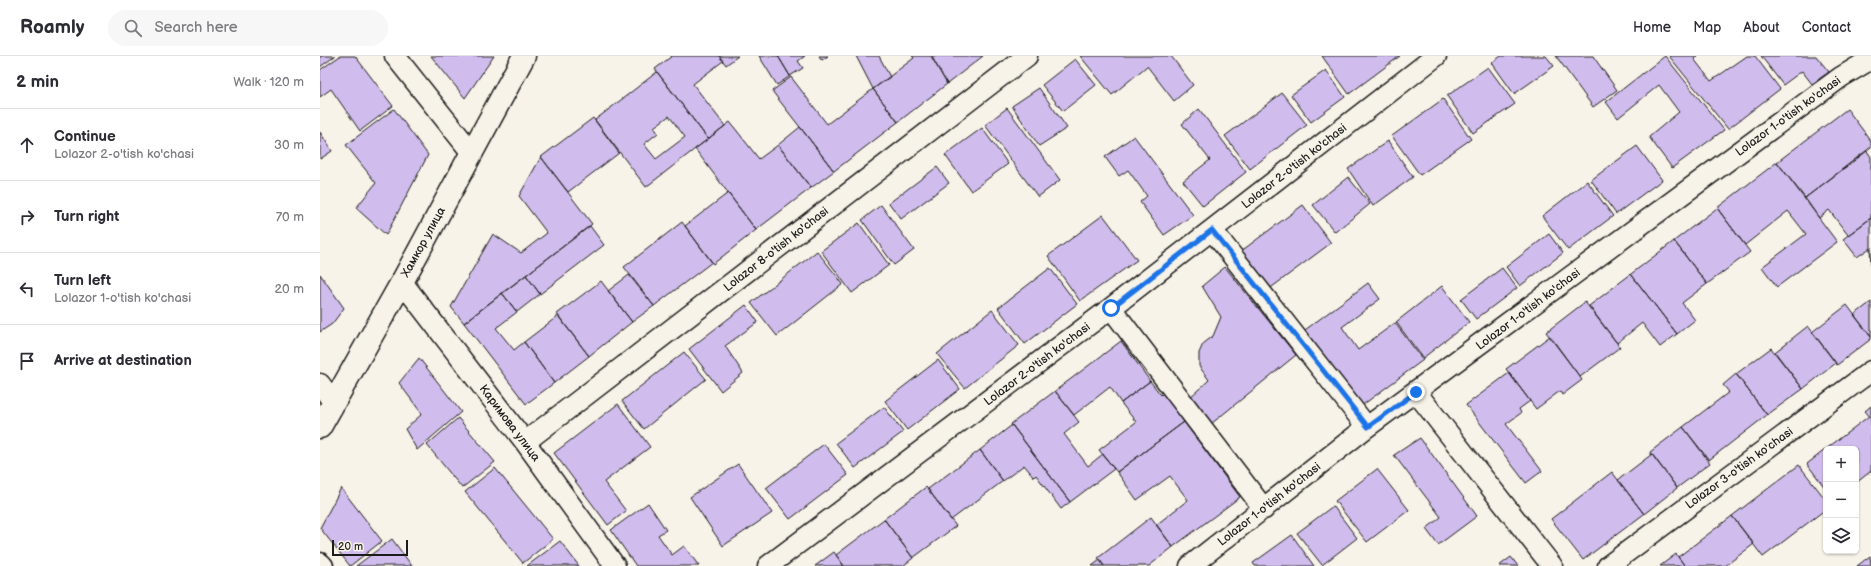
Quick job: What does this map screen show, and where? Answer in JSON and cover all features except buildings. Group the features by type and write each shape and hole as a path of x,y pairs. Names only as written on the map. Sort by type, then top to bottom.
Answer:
{"street":[{"path":"395,56 472,153"},
{"name":"Хамкор улица","path":"320,427 402,282 524,56"},
{"name":"Lolazor 8-o'tish ko'chasi","path":"525,442 1028,56"},
{"name":"Lolazor 2-o'tish ko'chasi","path":"768,566 1111,308 1436,56"},
{"name":"Lolazor 1-o'tish ko'chasi","path":"1190,566 1368,427 1842,77 1871,59"},
{"path":"1212,230 1368,427"},
{"name":"Каримова улица","path":"402,282 525,442 615,566"},
{"path":"1111,308 1264,509"},
{"name":"Lolazor 3-o'tish ko'chasi","path":"1608,566 1871,371"},
{"path":"320,384 334,403"},
{"path":"1416,392 1552,566"}],"route":[{"path":"1111,308 1212,230 1368,427 1416,392"}]}
